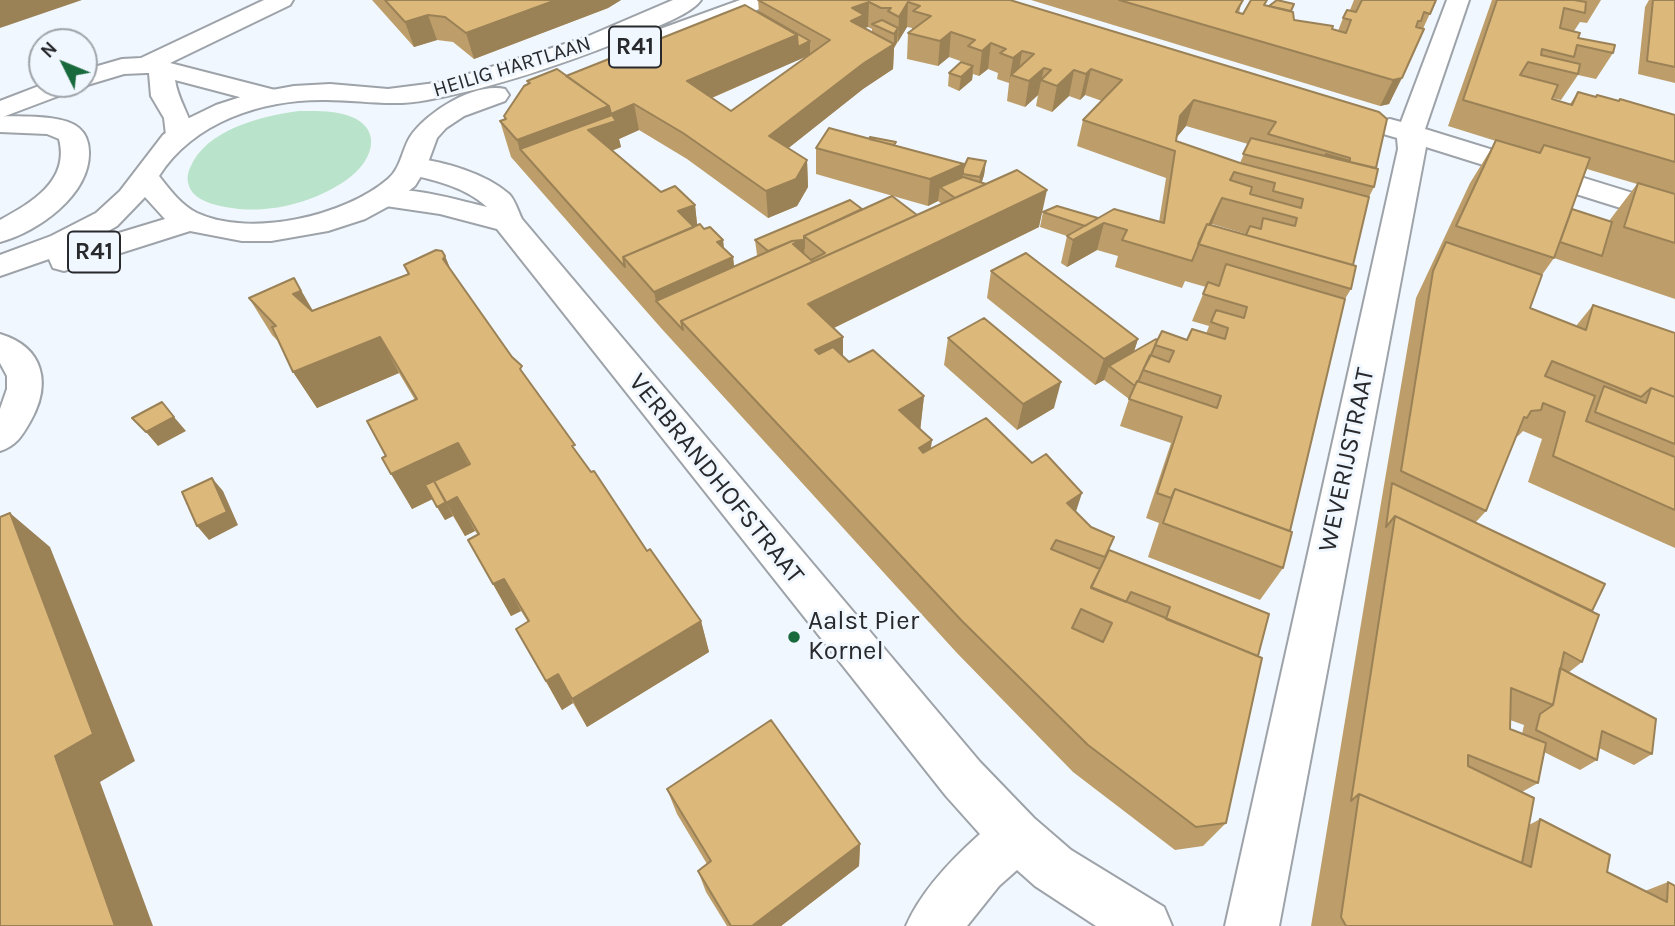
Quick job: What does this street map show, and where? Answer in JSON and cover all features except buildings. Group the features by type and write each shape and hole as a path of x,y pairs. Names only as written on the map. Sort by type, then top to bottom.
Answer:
{"street":[{"path":"153,66 282,0"},
{"name":"HEILIG HARTLAAN","path":"0,266 88,230 119,209 145,177 158,155 180,135 207,119 270,97 332,92 387,97 419,94 455,86 580,48 690,0"},
{"name":"HEILIG HARTLAAN","path":"145,177 161,201 189,220 236,231 286,231 329,222 382,198 402,183 414,167 423,138 436,121 462,107 578,69 762,0"},
{"name":"WEVERIJSTRAAT","path":"1252,926 1412,149 1410,133 1458,0"},
{"path":"153,66 164,96 177,118 180,135"},
{"path":"98,74 121,67 153,66 270,97"},
{"path":"0,110 31,98"},
{"path":"1370,121 1675,216"},
{"path":"0,124 56,128 69,134 74,142 76,159 74,173 59,193 19,222 0,232"},
{"name":"VERBRANDHOFSTRAAT","path":"414,167 431,169 473,184 499,201 508,222 963,779 1016,836 1053,868 1145,926"},
{"path":"382,198 441,205 508,222"},
{"name":"R41","path":"0,285 189,220"},
{"path":"0,346 18,359 25,370 26,389 13,423 0,437"},
{"path":"933,926 981,868 1016,836"}],"green space":[{"path":"299,111 326,111 346,115 362,123 368,130 371,147 368,155 349,178 308,200 262,209 216,205 193,193 188,184 189,171 209,143 252,121"}],"place":[{"name":"Aalst Pier Kornel","path":"794,637"}]}
